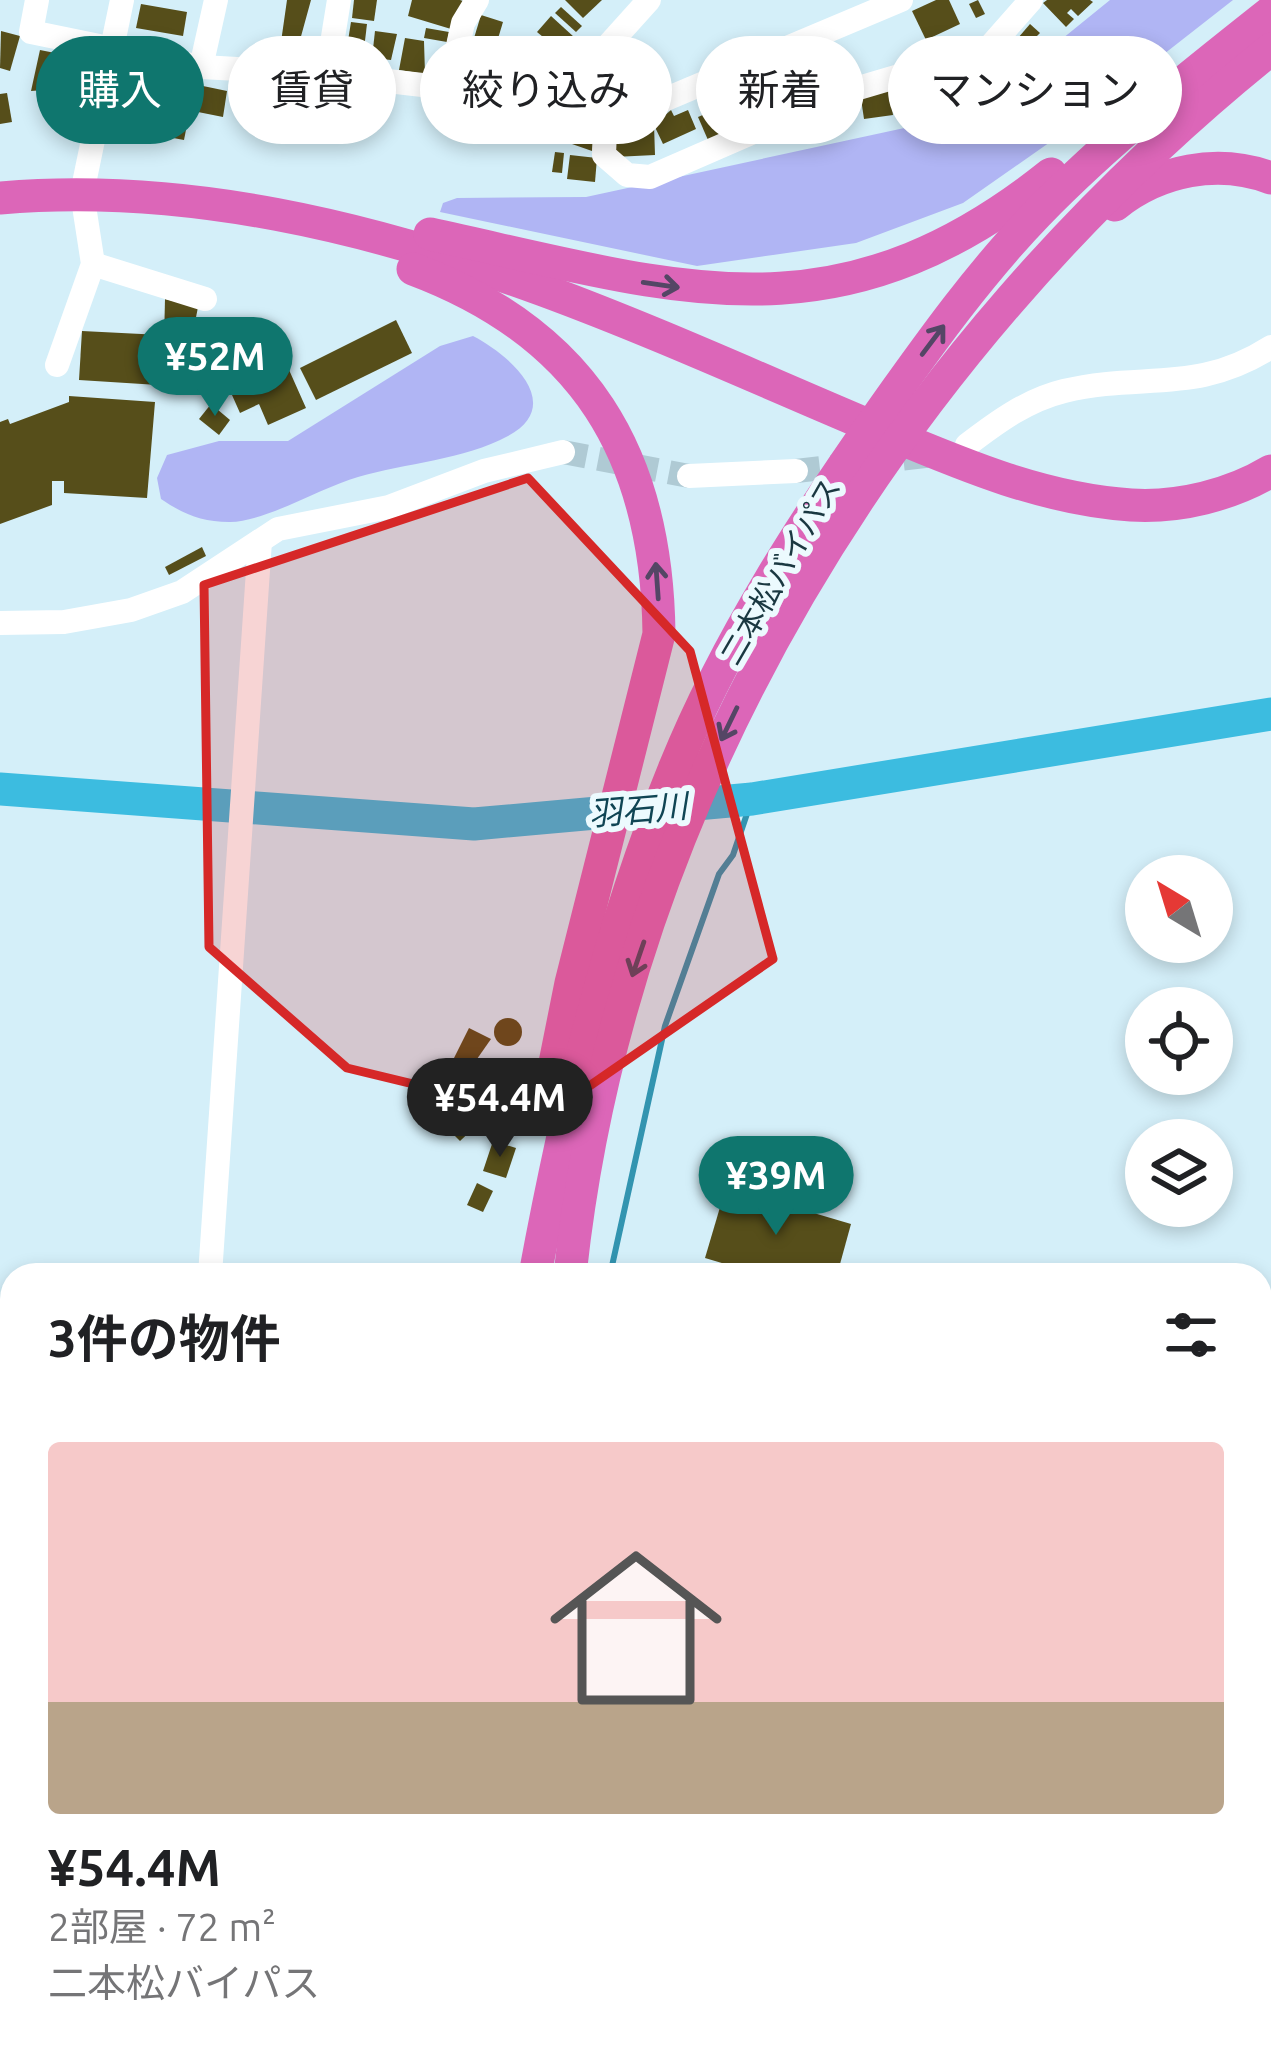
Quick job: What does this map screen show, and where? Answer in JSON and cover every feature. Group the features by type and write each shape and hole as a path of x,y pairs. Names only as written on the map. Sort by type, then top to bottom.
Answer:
{"highway":[{"path":"137,196 186,194 341,216 660,286 747,290 851,278 929,253 996,218 1267,0"},
{"name":"二本松バイパス","path":"572,1263 604,1080 629,984 675,848 691,768 778,567 844,464 983,273 1127,129 1271,12"},
{"name":"二本松バイパス","path":"538,1263 564,1122 641,855 691,768 753,676 834,538 949,374 1138,163 1271,49"},
{"path":"1023,286 1098,218 1156,179 1226,169 1271,178"},
{"path":"0,198 82,193 137,196 335,225 543,290 1049,477 1108,486 1172,488 1232,474 1271,454"},
{"path":"243,210 262,223 332,237 435,277 503,310 570,365 616,429 650,523 659,579 659,634 540,1134 525,1263"},
{"path":"341,216 557,282 947,458 1050,493 1159,505 1194,501 1271,471"}],"street":[{"path":"37,0 31,32 47,36"},
{"path":"115,36 122,0"},
{"path":"204,54 217,0"},
{"path":"334,36 339,0"},
{"path":"460,36 477,0"},
{"path":"617,36 649,0"},
{"path":"672,100 901,0"},
{"path":"604,144 604,155 627,175 650,177 860,86 987,50 1031,0"},
{"path":"57,365 94,264 82,193 92,144"},
{"path":"94,264 206,299"},
{"path":"967,445 1040,398 1090,387 1189,382 1264,352 1271,381"},
{"path":"0,623 76,620 153,604 298,524 389,507 484,471 563,452"},
{"path":"689,476 796,471"},
{"path":"211,1263 260,541"}],"highlighted area":[{"path":"528,478 690,651 773,959 546,1116 347,1068 209,947 204,585"}],"shaded area":[{"path":"1110,0 1233,0 1182,40 1182,36 1066,36"},
{"path":"888,132 888,144 1047,144 963,203 856,243 697,266 440,212 443,203 457,198 586,197 831,144 864,144 864,137"},
{"path":"473,336 515,367 532,395 525,423 508,436 454,456 358,477 243,521 201,519 161,499 157,478 167,455 219,441 288,441 440,346"}],"building":[{"path":"287,0 311,0 301,36 282,36"},
{"path":"354,0 377,0 374,21 352,18"},
{"path":"412,0 463,1 451,29 408,16"},
{"path":"565,0 602,0 583,18"},
{"path":"936,0 949,0 960,24 924,36 912,11"},
{"path":"978,0 985,14 976,18 969,4"},
{"path":"1093,2 1078,16 1071,9 1067,13 1074,19 1066,27 1043,3"},
{"path":"141,4 187,12 183,36 136,28"},
{"path":"561,7 582,26 576,32 555,13"},
{"path":"481,15 503,22 499,36 475,36"},
{"path":"551,16 573,36 542,36 537,32"},
{"path":"351,22 367,24 366,36 349,36"},
{"path":"1030,24 1040,33 1037,36 1020,36"},
{"path":"426,28 449,32 448,36 424,36"},
{"path":"1,31 20,36 10,71 0,68"},
{"path":"405,38 420,40 420,73 399,70"},
{"path":"204,86 227,91 223,117 204,113"},
{"path":"888,88 888,116 864,119 864,91"},
{"path":"7,93 12,122 0,124 0,94"},
{"path":"688,110 696,129 672,140 672,112 674,116"},
{"path":"614,144 655,144 655,155 614,157"},
{"path":"555,152 564,153 562,173 552,172"},
{"path":"570,155 597,158 595,182 567,179"},
{"path":"165,299 198,307 183,385 163,382"},
{"path":"396,320 412,353 316,400 300,368"},
{"path":"269,325 306,408 268,425 259,404 240,413 212,350"},
{"path":"82,331 161,335 158,385 79,380"},
{"path":"69,396 155,402 147,498 64,493 64,481 52,481 52,505 0,524 0,422 8,419 10,424 69,402"},
{"path":"211,404 230,420 219,435 199,419"},
{"path":"202,547 206,556 169,575 165,567"},
{"path":"508,1018 518,1022 522,1032 518,1042 508,1046 498,1042 494,1032 498,1022"},
{"path":"469,1028 491,1039 470,1069 453,1060"},
{"path":"461,1105 479,1123 460,1141 443,1124"},
{"path":"493,1141 516,1148 506,1178 483,1171"},
{"path":"477,1183 493,1191 483,1212 467,1205"},
{"path":"726,1187 851,1224 840,1263 722,1263 705,1258"}],"waterway":[{"name":"羽石川","path":"0,789 474,824 752,799 1271,714"},
{"path":"613,1263 665,1026 719,874 733,855 752,799"}],"tunnel":[{"path":"563,452 689,476"},
{"path":"796,471 942,454"}]}
